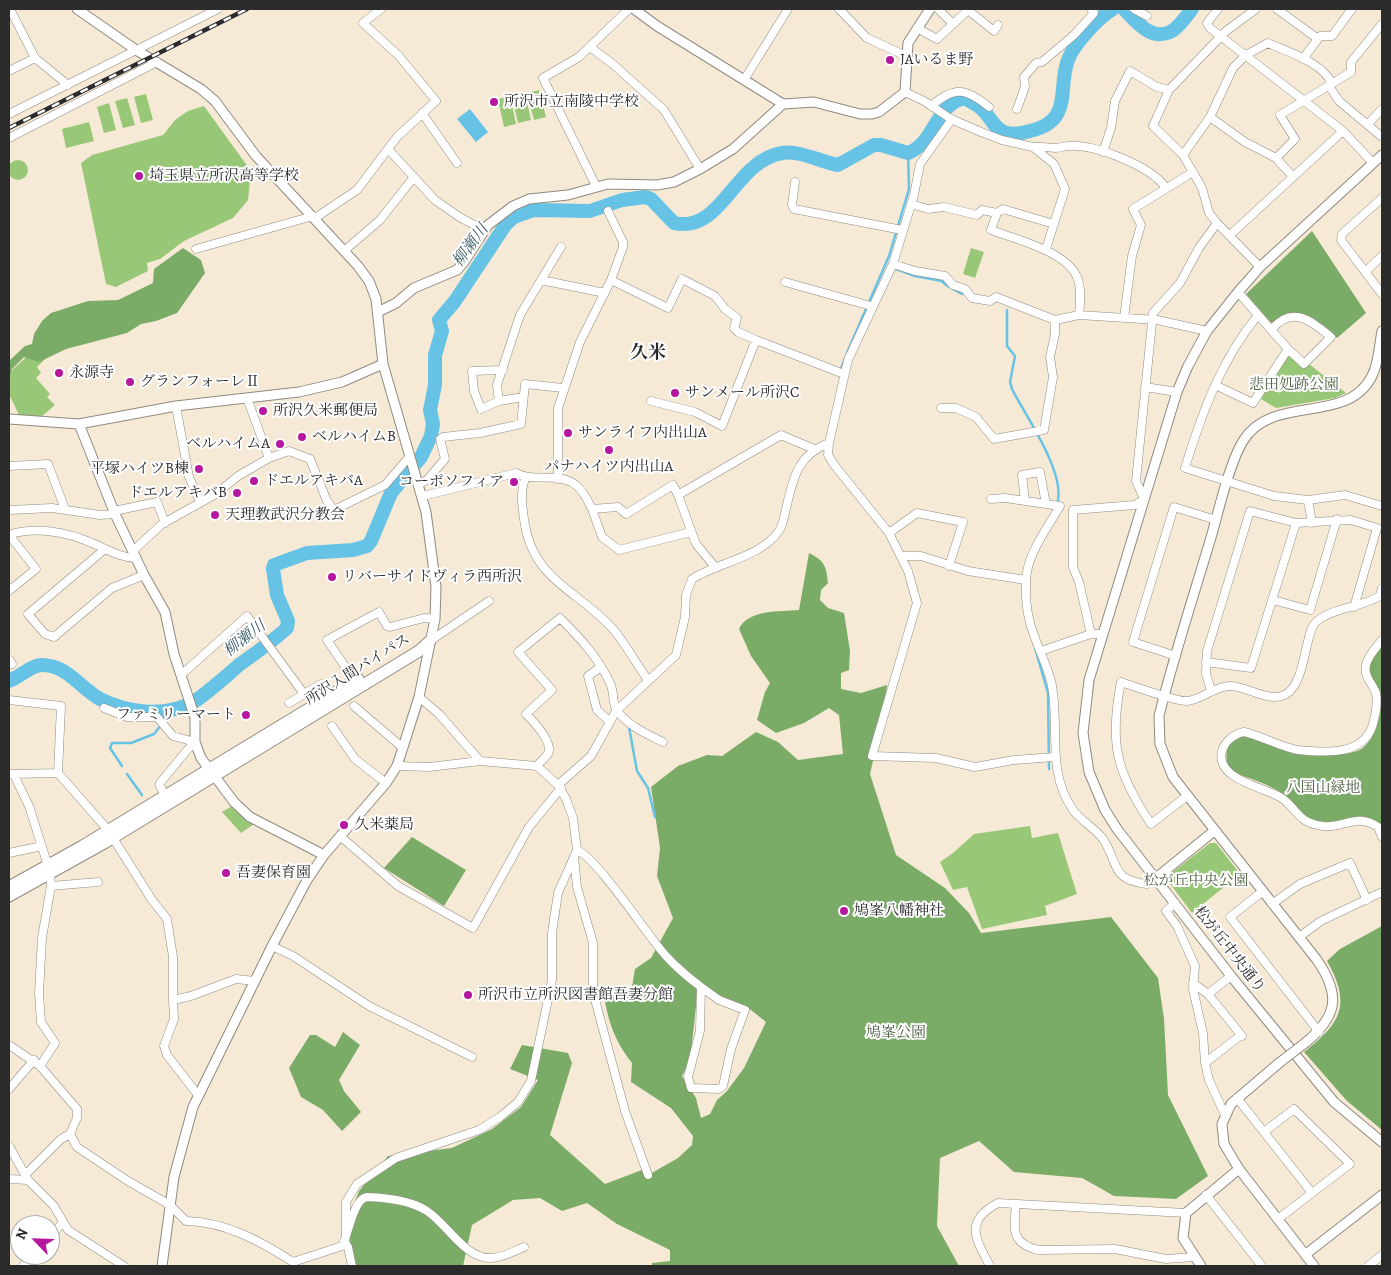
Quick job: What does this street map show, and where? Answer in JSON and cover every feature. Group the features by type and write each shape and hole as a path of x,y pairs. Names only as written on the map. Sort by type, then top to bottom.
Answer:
{"main road":[{"name":"所沢入間バイパス","path":"111,834 331,694 420,643 430,640"},
{"name":"所沢入間バイパス","path":"9,896 50,876 165,795 211,772 419,651 430,640"},
{"name":"所沢入間バイパス","path":"9,887 50,876"}],"street":[{"path":"10,9 35,58 68,85"},
{"path":"77,9 136,50 201,89 215,101 256,156 344,250 369,281 378,312 382,364 423,496 436,587 435,619 419,697 397,766 386,783 324,855 298,896 198,1095 180,1150 170,1204 162,1266"},
{"path":"9,114 218,9"},
{"path":"196,249 314,217 356,190 397,136 436,101 399,56 363,23 381,9"},
{"path":"596,186 543,78 570,64 629,9"},
{"path":"634,9 657,26 783,104 814,102 872,114 879,112 905,92"},
{"path":"744,80 788,9"},
{"path":"839,9 866,38 906,56"},
{"path":"905,92 908,43 930,9"},
{"path":"938,9 952,24"},
{"path":"1134,9 1147,16"},
{"path":"1218,9 1206,23 1220,36 1343,131 1373,163"},
{"path":"1256,9 1220,36 1169,90 1153,126 1183,155 1202,188 1209,213 1260,267"},
{"path":"1277,9 1318,39"},
{"path":"1303,59 1320,36 1332,36 1352,9"},
{"path":"917,28 936,39 968,10 994,31 998,26"},
{"path":"1017,109 1025,87 1024,77 1036,63 1042,62 1074,35 1095,10"},
{"path":"1276,158 1295,139 1280,115 1351,72 1351,62 1381,27"},
{"path":"1183,155 1210,117 1227,77 1246,55 1268,43 1303,59 1329,76 1330,85 1338,101 1368,124 1382,138"},
{"path":"590,47 614,65 664,110 700,169"},
{"path":"9,71 35,58"},
{"path":"9,138 157,62"},
{"path":"1103,152 1111,128 1115,101 1130,71 1157,88 1169,90"},
{"path":"931,106 939,100 959,91 968,92 989,107"},
{"path":"905,92 951,119 1002,140 1033,147 1057,148 1069,146 1103,152 1134,164 1161,180 1166,188"},
{"path":"378,312 396,303 414,288 456,270 464,262 484,230 500,214 518,203 578,192 596,186 623,183 658,185 674,182 700,169 740,144 783,104"},
{"path":"1368,124 1382,109"},
{"path":"422,113 457,163"},
{"path":"1210,117 1245,142 1276,158 1293,178"},
{"path":"951,119 932,150 920,164 911,204 898,229 893,264 871,306 844,374 829,443 828,455 835,466 889,533 902,556 917,603 872,756 936,758 975,767 1014,760 1055,757"},
{"path":"1230,235 1343,131"},
{"path":"1033,147 1054,164 1065,189 1046,249"},
{"path":"388,149 435,200 461,218 484,230"},
{"name":"松が丘中央通り","path":"1382,155 1260,267 1207,331 1188,366 1177,392 1103,634 1090,680 1083,733 1089,772 1105,810 1231,976 1334,1102 1382,1142"},
{"path":"1124,318 1132,256 1142,225 1133,209 1193,172"},
{"path":"344,250 380,220 414,177"},
{"path":"795,182 792,205 794,209 898,229"},
{"path":"1382,198 1342,234 1341,240 1382,294"},
{"path":"911,204 928,209 944,207 977,215 982,210 997,213"},
{"path":"1054,224 1003,209 997,213 991,230 1046,249 1072,269 1078,278 1079,316"},
{"path":"558,479 557,415 563,388 580,342 611,280 624,242 608,211"},
{"path":"1091,634 1079,582 1073,567 1073,510 1135,505 1144,498 1136,481 1153,313 1180,283 1199,248 1217,223"},
{"path":"499,401 497,385 520,315 561,247"},
{"path":"1366,271 1382,256"},
{"path":"893,264 916,272 944,276 953,285 965,290 972,298 990,301 996,297 1055,320 1079,316 1152,320 1207,331"},
{"path":"611,280 668,308 682,279 715,296 725,309 737,318 734,328 738,332 844,374"},
{"path":"541,280 605,293"},
{"path":"784,282 871,306"},
{"path":"1238,292 1288,349 1304,364 1331,336 1308,318 1299,316 1276,324 1272,329"},
{"path":"1258,315 1230,354 1215,384 1201,417 1185,468 1274,496 1308,500 1345,495 1382,506"},
{"path":"941,408 956,408 976,417 994,439 1044,430 1053,377 1050,357 1055,334 1055,320"},
{"path":"1314,1266 1239,1169 1224,1144 1222,1124 1225,1115 1237,1098 1319,1032 1331,1014 1333,992 1324,970 1173,777 1160,744 1159,716 1216,520 1243,440 1266,420 1282,414 1342,402 1352,397 1365,386 1372,376 1382,332"},
{"path":"651,401 696,412 722,426 756,340"},
{"path":"1215,384 1253,403 1288,349"},
{"path":"9,419 79,424 176,406 299,392 342,382 382,364"},
{"path":"503,370 472,371 474,391 481,409 499,401 523,397"},
{"path":"418,480 427,480 445,459 440,439 443,437 480,433 521,424 525,384 563,388"},
{"path":"1145,387 1177,392"},
{"path":"247,398 269,458"},
{"path":"176,406 189,477 200,502"},
{"path":"79,424 114,512 144,575 165,612 174,654 194,713 195,743 211,772 234,802 250,817 324,855"},
{"path":"678,495 781,435 814,449"},
{"path":"340,836 398,886 473,928 529,828 559,787 591,756 616,711 676,655 685,617 688,585 699,574 716,568 765,544 775,536 782,524 791,484 797,470 814,449 829,443"},
{"path":"134,554 165,523 216,494 238,476 269,458 289,451 310,459 327,501 334,510 385,485 410,458"},
{"path":"9,466 48,464 64,509"},
{"path":"1025,501 1022,475 1040,472 1046,504"},
{"path":"423,496 511,473 525,478 558,479 576,485 592,509 602,537 619,550 691,532"},
{"path":"525,478 520,492 526,537 538,560 556,582 613,629 648,680"},
{"path":"592,509 618,507 626,514 674,486 696,544 716,568"},
{"path":"992,498 1060,506 1032,555 1026,580 1028,615 1051,680 1056,710 1053,742 1055,757 1064,793 1073,811 1103,840 1114,866 1121,876 1135,883 1146,884 1156,878 1214,831"},
{"path":"1308,500 1312,523"},
{"path":"9,510 33,507 64,509 100,515 157,502 165,523"},
{"path":"1176,656 1133,642 1174,507 1216,520"},
{"path":"1211,690 1206,674 1207,651 1250,511 1296,523 1312,523 1337,519 1351,520 1376,528 1354,607"},
{"path":"889,533 917,513 963,522 950,566"},
{"path":"1273,600 1310,610 1337,519"},
{"path":"1206,662 1252,668 1296,523"},
{"path":"9,588 10,590 36,569 9,535 29,530 51,532 84,540 105,549 134,554"},
{"path":"105,549 28,614 45,634 54,637 112,588 144,575"},
{"path":"902,556 922,556 985,575 1026,580"},
{"path":"1187,796 1151,824 1132,795 1121,768 1115,740 1115,713 1121,682 1187,701 1211,690 1231,686 1275,697 1288,692 1297,681 1314,623 1327,615 1368,603 1380,596 1382,588"},
{"path":"430,640 489,601"},
{"path":"355,681 327,640 379,612 387,626 390,627 424,618 435,619"},
{"path":"181,676 247,616 304,694"},
{"path":"537,766 548,754 549,748 544,735 526,714 552,690 518,652 560,618 588,646 612,685 616,711 628,723 663,742"},
{"path":"1041,651 1091,634 1103,634"},
{"path":"1382,640 1369,655 1365,667 1367,677 1376,692 1377,704 1373,725 1364,742 1354,749 1317,752 1295,749 1244,732 1237,733 1228,741 1221,753 1221,758 1223,766 1235,778 1282,798 1295,814 1307,822 1324,827 1362,820 1378,827 1382,837"},
{"path":"9,659 12,664 9,665"},
{"path":"601,668 588,676 597,710 609,721"},
{"path":"289,703 323,684 331,694"},
{"path":"419,697 439,714 480,761"},
{"path":"9,700 61,706 58,773 111,834 152,900 167,919 173,957 174,1019 164,1046 167,1055 198,1095"},
{"path":"354,706 403,748"},
{"path":"104,708 127,717 154,716 173,736 195,743"},
{"path":"332,726 355,759 386,783"},
{"path":"165,795 160,783 195,743"},
{"path":"397,766 430,767 480,761 537,766 559,787 573,818 577,887 593,943 593,992 625,1111 648,1175"},
{"path":"9,1089 55,1043 42,1022 39,993 42,938 50,876 29,806 11,774 58,773"},
{"path":"9,853 42,846"},
{"path":"575,853 582,852 666,956 701,988 719,1000 745,1010 731,1049 723,1086 719,1089 691,1088 688,1077 700,1032 701,988"},
{"path":"352,1266 345,1238 346,1202 357,1184 396,1158 479,1130 500,1117 518,1102 531,1082 552,980 555,907 564,875 575,853"},
{"path":"1272,904 1300,884 1350,862 1367,900"},
{"path":"50,876 98,882"},
{"path":"1263,891 1230,917 1319,1032"},
{"path":"1299,937 1321,920 1382,892"},
{"path":"1175,903 1166,911 1177,926 1195,966 1193,983 1203,1033 1208,1080 1225,1115"},
{"path":"272,946 293,956 369,1006 472,1056"},
{"path":"1208,994 1231,976"},
{"path":"173,1000 191,996 236,979 254,981"},
{"path":"1193,983 1208,994 1241,1035 1205,1063"},
{"path":"9,1045 37,1063 77,1109 77,1118 70,1134 61,1138 27,1177 9,1179"},
{"path":"1237,1098 1312,1193"},
{"path":"1264,1132 1294,1109 1350,1164 1278,1218"},
{"path":"70,1134 77,1147 128,1181 170,1204 186,1221 201,1221 227,1228 266,1245 292,1264 338,1248 345,1238 359,1200 363,1197 399,1200 426,1210 466,1247 480,1256 491,1258 504,1256 524,1247"},
{"path":"9,1146 27,1177 54,1206 62,1223 75,1236 124,1266"},
{"path":"1201,1266 1183,1238 1186,1214 1206,1195 1239,1169"},
{"path":"1206,1195 1262,1266"},
{"path":"1306,1254 1382,1195"},
{"path":"990,1266 975,1238 975,1225 985,1210 998,1203 1186,1214"},
{"path":"1016,1204 1014,1229 1017,1238 1023,1245 1030,1248 1038,1250 1115,1249 1166,1259 1194,1257"},
{"path":"1368,1266 1382,1255"}],"green space":[{"path":"539,90 546,117 534,120 527,93"},
{"path":"525,93 531,120 518,123 512,96"},
{"path":"146,94 153,120 141,123 134,97"},
{"path":"510,96 516,124 504,127 498,99"},
{"path":"127,98 135,125 123,128 115,101"},
{"path":"109,103 116,130 104,133 97,107"},
{"path":"204,106 251,171 248,200 233,218 184,241 160,259 147,263 148,271 116,287 106,284 81,163 92,155 163,135 175,120 188,111"},
{"path":"89,122 94,141 66,148 62,129"},
{"path":"18,160 25,163 28,170 25,177 18,180 11,177 8,170 11,163"},
{"path":"1312,231 1366,313 1337,338 1307,316 1293,316 1271,323 1246,294"},
{"path":"183,248 201,260 205,273 177,313 156,321 141,324 127,333 66,349 39,362 24,357 12,369 9,380 9,361 25,346 32,344 34,334 42,321 51,313 88,301 118,300 153,283 154,269"},
{"path":"971,248 984,252 975,278 963,274"},
{"path":"37,347 46,358 37,367 41,373 36,378 50,394 47,397 55,405 41,417 19,415 9,394 9,373"},
{"name":"悲田処跡公園","path":"1288,354 1304,368 1309,364 1346,393 1335,398 1276,408 1261,399"},
{"name":"鳩峯公園","path":"809,553 822,562 826,572 828,583 821,590 820,600 828,608 844,613 850,651 849,670 841,673 841,689 861,693 887,685 882,721 870,774 896,855 945,888 969,913 981,933 1111,917 1158,978 1164,1019 1168,1095 1208,1176 1176,1199 1114,1196 1082,1178 1014,1172 979,1141 940,1158 937,1226 959,1266 652,1266 652,1263 670,1261 670,1250 617,1224 587,1203 562,1211 540,1198 513,1200 472,1225 463,1266 347,1266 354,1204 359,1191 388,1156 452,1148 492,1129 521,1107 538,1080 510,1069 522,1045 568,1053 572,1063 550,1135 605,1184 642,1170 650,1174 678,1158 692,1145 693,1136 671,1108 631,1082 632,1063 612,1029 603,990 632,987 635,969 651,958 673,918 657,876 660,848 651,787 678,766 707,755 722,756 756,732 778,742 798,760 843,754 839,715 829,708 804,723 776,733 757,720 765,692 770,683 751,656 739,629 749,618 757,615 799,610","holes":["702,984 729,1001 751,1010 766,1022 744,1068 727,1091 717,1100 710,1114 701,1118 696,1098 682,1076 690,1061 698,988"]},
{"name":"八国山緑地","path":"1382,645 1382,827 1366,817 1352,817 1329,822 1314,821 1300,812 1279,791 1230,771 1227,761 1228,746 1235,739 1241,737 1254,738 1292,753 1306,755 1342,754 1357,751 1365,746 1374,732 1380,709 1379,696 1369,666"},
{"path":"232,806 254,824 241,833 222,812"},
{"path":"1030,826 1032,838 1058,833 1077,894 1045,906 1047,915 982,929 967,887 953,890 940,862 974,834"},
{"path":"412,837 466,870 444,906 384,868"},
{"name":"松が丘中央公園","path":"1210,843 1216,843 1240,874 1192,913 1168,881 1170,874"},
{"path":"1382,926 1382,1130 1347,1101 1304,1052 1327,1032 1339,1012 1339,990 1335,976 1327,961 1340,949"},
{"path":"343,1032 360,1045 339,1080 344,1091 361,1112 342,1131 323,1110 301,1097 289,1068 310,1035 316,1035 335,1047"}],"water":[{"path":"470,109 488,132 476,142 457,119"}],"waterway":[{"name":"柳瀬川","path":"9,681 34,667 42,665 51,666 66,673 100,699 111,704 147,712 172,710 201,697 287,628 288,621 277,595 274,565 307,553 353,550 367,546 371,541 391,493 421,457 431,436 433,424 430,410 435,385 435,355 442,331 439,320 455,301 506,224 514,217 534,210 590,211 622,200 645,197 651,199 674,223 690,223 704,218 717,208 752,169 766,159 782,153 796,153 838,165 874,145 881,145 908,153 924,141 947,108 954,102 964,98 981,108 995,125 1004,132 1021,133 1030,131 1044,126 1053,120 1061,102 1065,71 1071,54 1087,32 1113,9"},
{"name":"柳瀬川","path":"1124,9 1144,28 1156,34 1170,32 1176,28 1192,9"},
{"path":"847,353 889,256 909,189 908,153"},
{"path":"896,269 915,276 942,281 962,294"},
{"path":"1007,310 1007,346 1015,356 1010,382 1051,462 1059,492 1057,504"},
{"path":"841,369 845,358"},
{"path":"1035,648 1048,693 1049,769"},
{"path":"122,766 110,748 112,743 131,743 154,734 174,709"},
{"path":"629,727 637,771 648,788 655,817"},
{"path":"127,774 142,795"}],"railway":[{"path":"9,128 247,9"}],"place":[{"name":"JAいるま野","path":"890,60"},
{"name":"所沢市立南陵中学校","path":"494,102"},
{"name":"埼玉県立所沢高等学校","path":"139,176"},
{"name":"永源寺","path":"59,373"},
{"name":"グランフォーレⅡ","path":"130,382"},
{"name":"サンメール所沢C","path":"675,393"},
{"name":"所沢久米郵便局","path":"263,411"},
{"name":"サンライフ内出山A","path":"568,433"},
{"name":"ベルハイムB","path":"302,437"},
{"name":"ベルハイムA","path":"280,444"},
{"name":"パナハイツ内出山A","path":"609,450"},
{"name":"平塚ハイツB棟","path":"199,469"},
{"name":"ドエルアキバA","path":"254,481"},
{"name":"コーポソフィア","path":"514,482"},
{"name":"ドエルアキバB","path":"237,493"},
{"name":"天理教武沢分教会","path":"215,515"},
{"name":"リバーサイドヴィラ西所沢","path":"332,577"},
{"name":"ファミリーマート","path":"246,715"},
{"name":"久米薬局","path":"344,825"},
{"name":"吾妻保育園","path":"226,873"},
{"name":"鳩峯八幡神社","path":"844,911"},
{"name":"所沢市立所沢図書館吾妻分館","path":"468,995"}],"district":[{"name":"久米","path":"648,354"}]}
